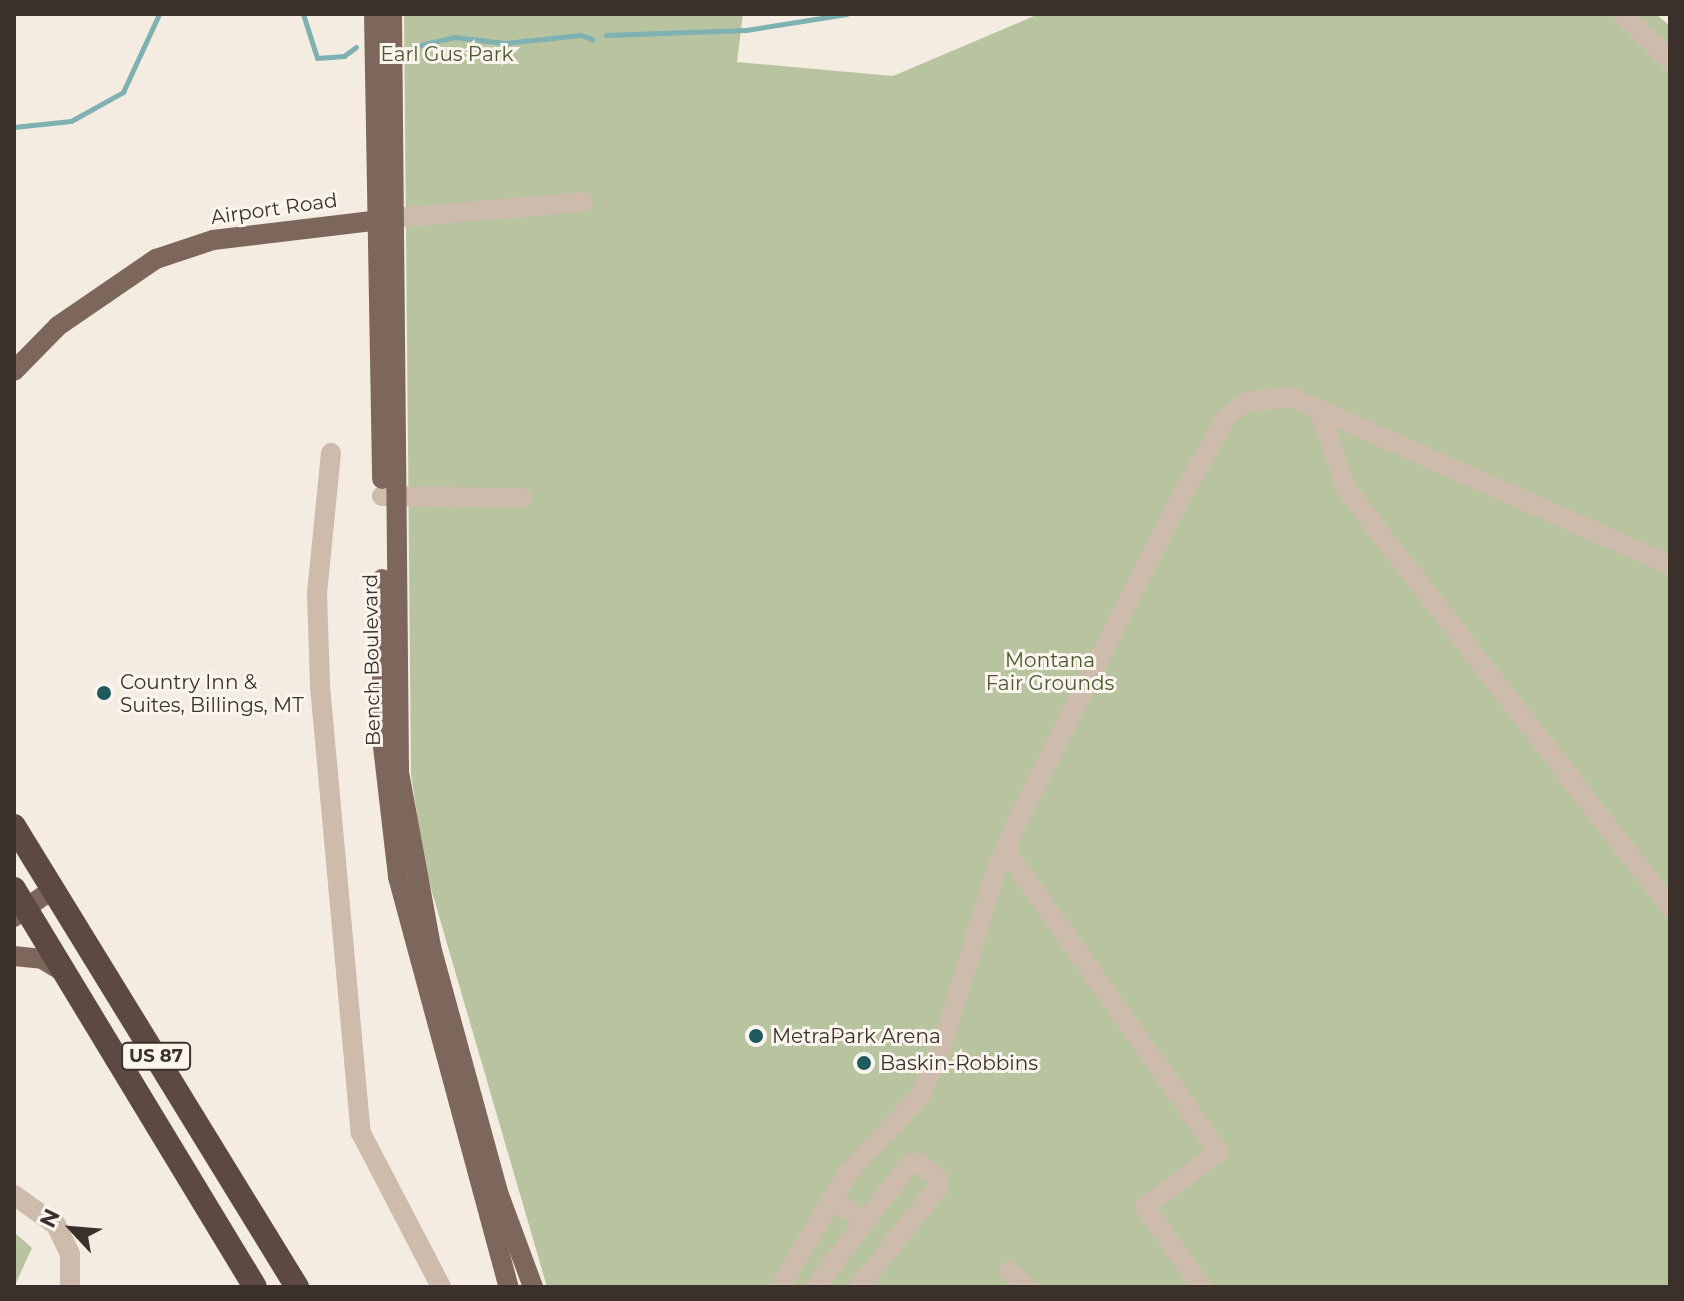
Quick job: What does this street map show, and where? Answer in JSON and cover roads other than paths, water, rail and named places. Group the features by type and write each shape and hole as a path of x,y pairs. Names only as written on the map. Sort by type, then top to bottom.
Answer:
{"highway":[{"name":"US 87","path":"14,826 297,1287"},
{"name":"US 87","path":"18,905 64,972 255,1287"}],"main road":[{"path":"374,14 384,145 389,496 380,710 391,832 409,922 509,1287"},
{"path":"384,145 392,14"},
{"name":"Airport Road","path":"14,371 58,326 156,259 213,240 385,219"},
{"name":"Bench Boulevard","path":"389,496 395,720 410,852 499,1195 533,1287"},
{"path":"18,905 54,888"},
{"path":"14,956 42,959 64,972"}],"street":[{"path":"1623,14 1670,61"},
{"name":"Airport Road","path":"385,219 583,202"},
{"path":"783,1286 865,1149 920,1096 939,1056 1005,849 1173,512 1227,416 1246,402 1268,396 1291,397 1320,413 1670,565"},
{"path":"1320,413 1347,490 1670,907"},
{"path":"331,453 317,594 320,686 361,1133 441,1287"},
{"path":"389,496 522,498"},
{"path":"1005,849 1219,1152 1145,1207 1197,1285"},
{"path":"823,1287 818,1283 910,1163 920,1163 938,1179 938,1188 859,1287"},
{"path":"14,1195 56,1225 70,1254 70,1287"},
{"path":"833,1200 865,1221"},
{"path":"1009,1271 1027,1287"}],"waterway":[{"path":"14,127 71,121 123,92 159,14"},
{"path":"303,14 317,58 344,56 356,47"},
{"path":"606,35 746,30 847,14"},
{"path":"416,46 454,37 505,43 581,35 592,39"}],"place":[{"name":"Country Inn & Suites, Billings, MT","path":"104,693"},
{"name":"MetraPark Arena","path":"756,1036"},
{"name":"Baskin-Robbins","path":"864,1063"}],"park label":[{"name":"Earl Gus Park","path":"447,54"},
{"name":"Montana Fair Grounds","path":"1050,672"}]}
